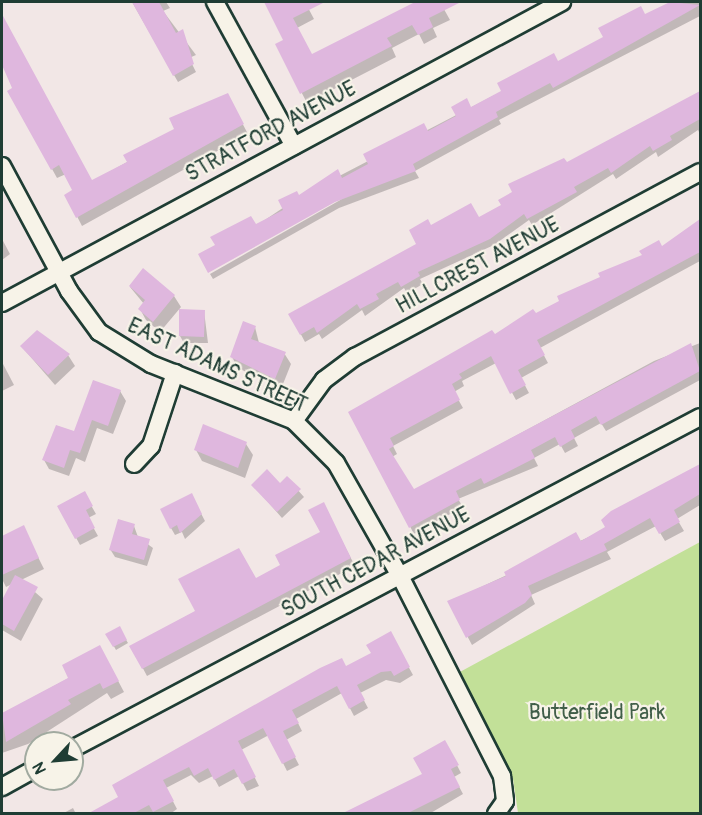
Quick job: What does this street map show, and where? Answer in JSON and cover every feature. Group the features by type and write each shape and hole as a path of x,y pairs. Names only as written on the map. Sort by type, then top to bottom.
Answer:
{"street":[{"path":"215,2 294,146"},
{"name":"STRATFORD AVENUE","path":"2,303 562,2"},
{"name":"EAST ADAMS STREET","path":"2,166 59,272 99,332 127,353 294,421 336,463 400,576 502,776 500,807"},
{"name":"HILLCREST AVENUE","path":"294,421 324,380 355,357 700,172"},
{"path":"134,464 151,446 175,373"},
{"name":"SOUTH CEDAR AVENUE","path":"84,743 700,417"},
{"path":"2,787 24,775"}],"green space":[{"name":"Butterfield Park","path":"700,542 700,813 518,813 513,779 458,673"}],"building":[{"path":"132,2 159,2 176,33 183,29 194,64 173,76"},
{"path":"264,2 325,2 293,18 312,54 415,2 461,2 429,18 433,27 418,35 412,25 387,38 392,46 300,94 275,44 283,40"},
{"path":"670,2 700,5 553,88 550,83 496,112 498,117 413,164 416,171 335,202 208,273 198,254 215,245 210,237 251,216 256,224 283,210 278,200 297,191 299,195 338,169 342,178 368,164 363,154 424,123 428,131 456,116 451,107 467,98 471,107 501,91 497,83 554,53 558,61 603,37 598,28 641,6 645,14"},
{"path":"2,14 92,180 127,162 123,155 174,129 169,118 228,93 244,124 76,218 64,195 72,190 59,165 51,170 7,91 12,88 2,65"},
{"path":"700,91 700,119 670,136 672,140 653,151 650,146 611,173 608,168 574,187 577,192 527,219 524,214 490,239 418,272 420,276 401,287 398,282 376,294 379,299 360,309 357,304 317,333 314,327 300,335 288,314 416,244 409,230 428,219 431,225 471,203 479,217 501,205 498,200 512,192 508,184 564,158 567,162"},
{"path":"700,219 700,252 537,340 545,355 518,370 526,385 510,394 491,356 459,374 462,378 452,384 460,400 390,438 394,446 389,449 414,489 691,343 700,371 601,425 596,416 571,430 575,438 560,447 555,437 531,450 535,458 484,484 481,478 456,491 460,500 409,528 348,412 492,330 495,334 533,309 536,313 559,301 557,296 600,277 598,273 642,255 639,251 659,240 662,246"},
{"path":"143,268 175,295 153,322 138,309 145,300 129,286"},
{"path":"179,309 205,310 204,337 179,336"},
{"path":"243,321 256,326 251,339 286,352 275,379 230,357"},
{"path":"37,330 70,354 48,375 20,346"},
{"path":"93,380 121,390 108,426 92,420 80,453 70,450 64,468 42,460 56,425 74,431"},
{"path":"203,424 247,442 238,468 194,450"},
{"path":"700,464 700,494 674,510 680,522 659,534 650,518 604,544 607,550 528,586 532,595 525,603 466,638 447,601 506,576 504,572 576,532 581,541 605,527 601,520 611,511"},
{"path":"267,469 280,483 287,476 301,489 277,512 251,485"},
{"path":"85,491 93,506 86,510 95,528 75,539 57,506"},
{"path":"192,493 202,514 180,533 177,525 170,529 160,509"},
{"path":"324,502 351,558 142,669 129,646 195,611 178,579 239,548 256,578 280,565 275,555 320,532 308,510"},
{"path":"118,519 135,524 132,534 150,539 144,560 109,550"},
{"path":"24,525 39,558 2,575 2,536"},
{"path":"15,575 38,587 14,631 2,624 2,600"},
{"path":"120,626 127,640 113,647 105,634"},
{"path":"391,631 410,667 394,676 391,671 381,672 357,685 365,700 349,709 337,686 292,710 299,723 283,731 296,757 282,764 263,728 238,741 256,777 242,784 234,769 214,780 208,768 194,776 189,767 163,780 174,801 153,812 149,805 134,813 89,813 118,797 112,785 320,668 342,658 346,666 371,653 366,645"},
{"path":"100,645 119,681 103,689 100,683 68,700 71,704 6,742 2,713 68,678 62,665"},
{"path":"445,740 459,765 451,769 460,787 408,813 343,813 422,774 413,758"}]}
